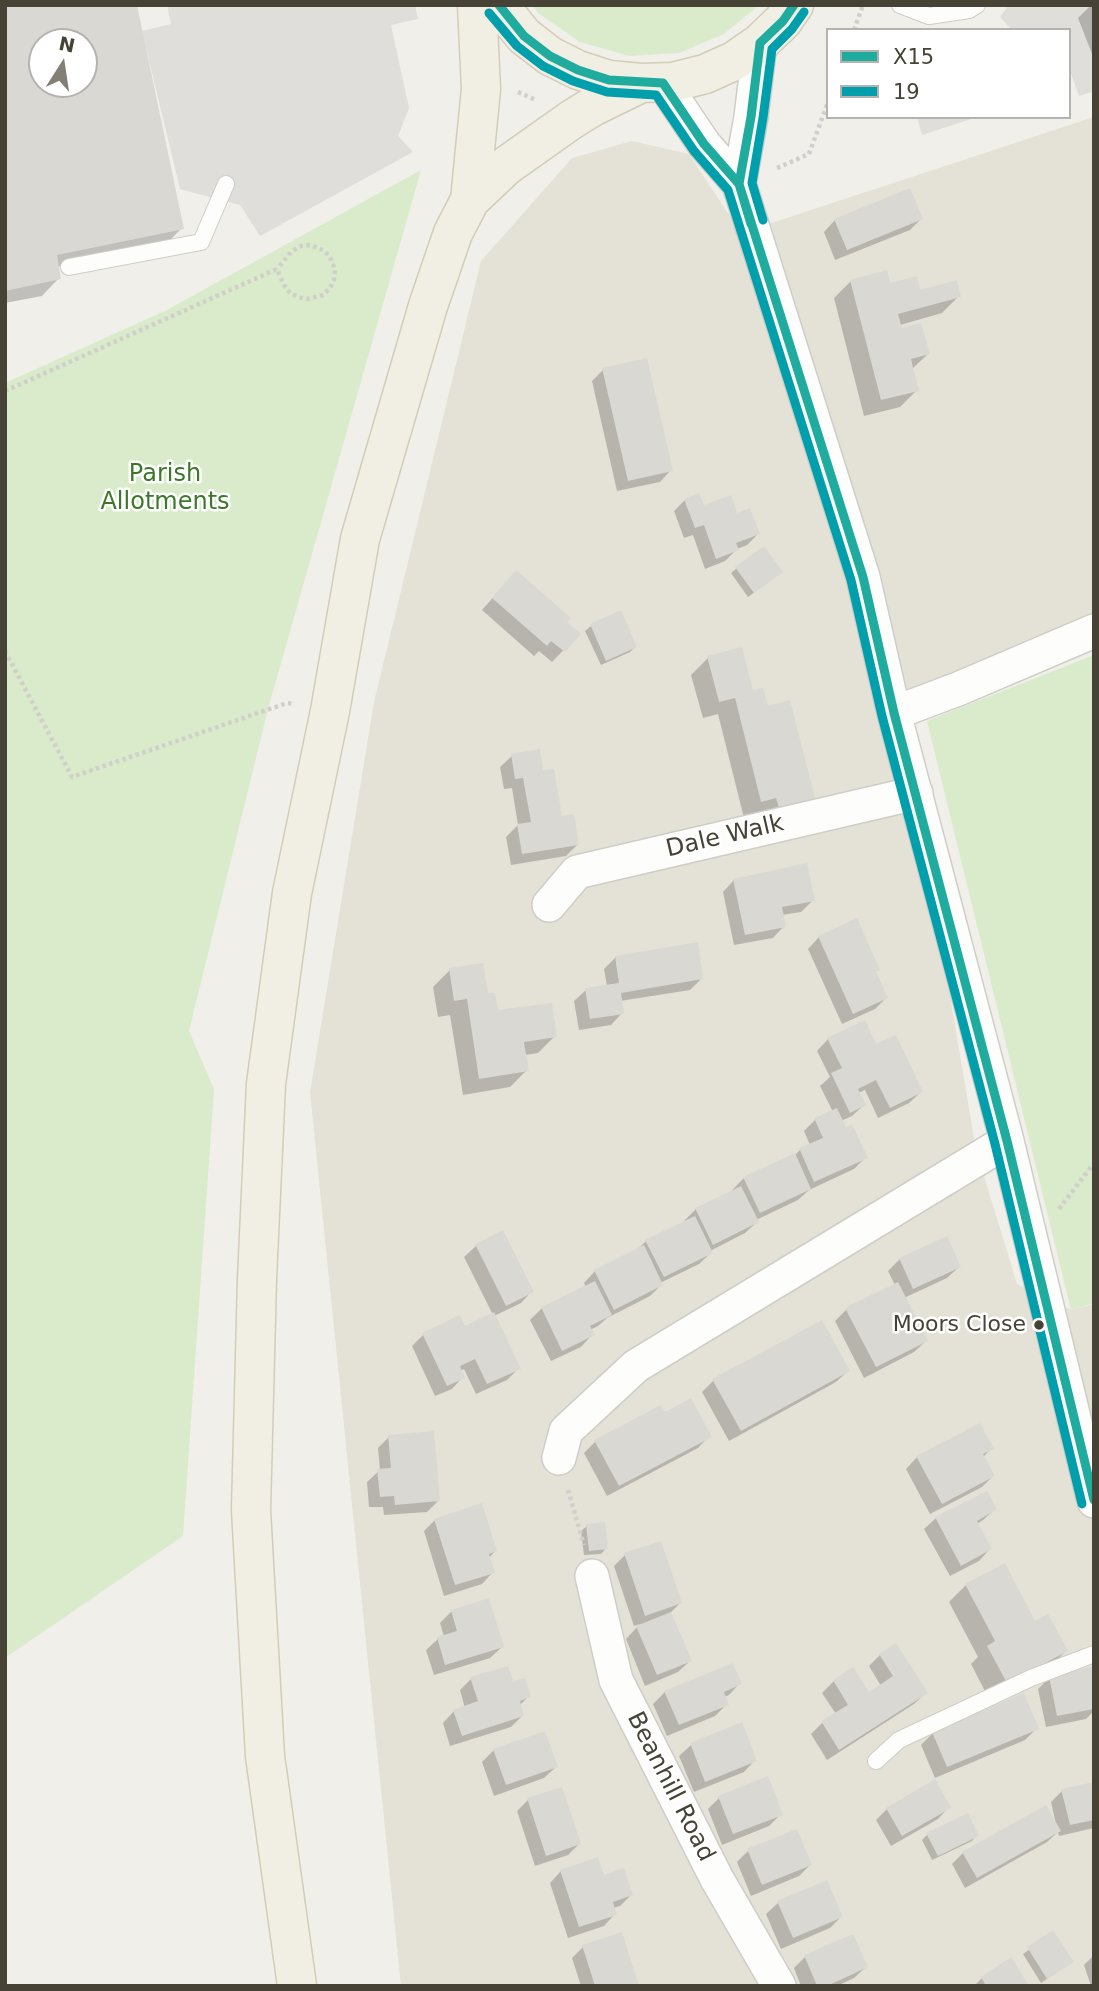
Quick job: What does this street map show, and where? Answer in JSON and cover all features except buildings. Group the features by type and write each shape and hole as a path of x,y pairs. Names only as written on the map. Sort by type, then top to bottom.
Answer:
{"main road":[{"path":"470,200 481,89 477,5"},
{"path":"499,5 524,36 550,56 578,70 609,80 652,83 673,82 705,74 734,61 760,43 794,5"},
{"path":"298,1986 265,1755 251,1510 265,1084 292,893 330,711 360,539 428,306 453,233 470,200 506,166 592,107 652,83"}],"street":[{"path":"739,184 760,43"},
{"path":"652,83 739,184 863,576 894,713 1007,1141 1094,1501"},
{"path":"894,713 1094,631"},
{"name":"Dale Walk","path":"549,905 577,872 916,793"},
{"path":"559,1458 566,1431 636,1366 1007,1141"},
{"name":"Beanhill Road","path":"593,1576 616,1680 717,1879 779,1986"}],"lane":[{"path":"900,5 929,16 969,10 977,5"},
{"path":"69,267 201,242 226,184"},
{"path":"876,1761 899,1740 1031,1678 1094,1654"}],"path":[{"path":"855,28 863,5"},
{"path":"739,184 809,154 826,107"},
{"path":"5,391 277,269 292,251 301,246 310,245 323,250 330,257 335,270 334,280 323,295 307,299 290,292 277,269"},
{"path":"5,651 72,777 287,703 330,711"},
{"path":"1023,1214 1059,1209 1094,1163"},
{"path":"559,1458 593,1576"}],"shaded area":[{"path":"167,5 415,5 418,19 391,25 409,108 398,136 413,152 260,236 240,205 180,189 142,31 171,24"},
{"path":"1009,5 1094,5 1094,91 1079,96 1071,74 1071,28 1010,28 1000,17"},
{"path":"1094,117 1094,631 894,713 916,793 976,1150 1017,1284 1071,1310 1094,1304 1094,1986 401,1986 310,1092 374,702 481,261 572,158 632,141 689,154 741,233"},
{"path":"918,119 971,119 922,135"}],"green space":[{"path":"533,5 759,5 724,34 679,53 630,56 580,42 538,13"},
{"name":"Parish Allotments","path":"421,170 268,709 189,1031 214,1089 183,1536 5,1658 5,383 165,311"},
{"path":"1094,655 1094,1303 1071,1310 927,721"}],"transit line":[{"name":"X15","path":"499,5 524,36 550,56 578,70 609,80 663,83 704,144 739,184 863,577 894,713 1007,1141 1094,1500"},
{"name":"X15","path":"751,224 739,184 760,43 783,21 794,5"},
{"name":"19","path":"763,220 752,183 772,49 804,12"},
{"name":"19","path":"489,13 517,46 543,66 573,81 607,92 656,95 694,151 728,190 851,580 882,716 995,1144 1082,1504"}],"place":[{"name":"Moors Close","path":"1039,1325"}]}
